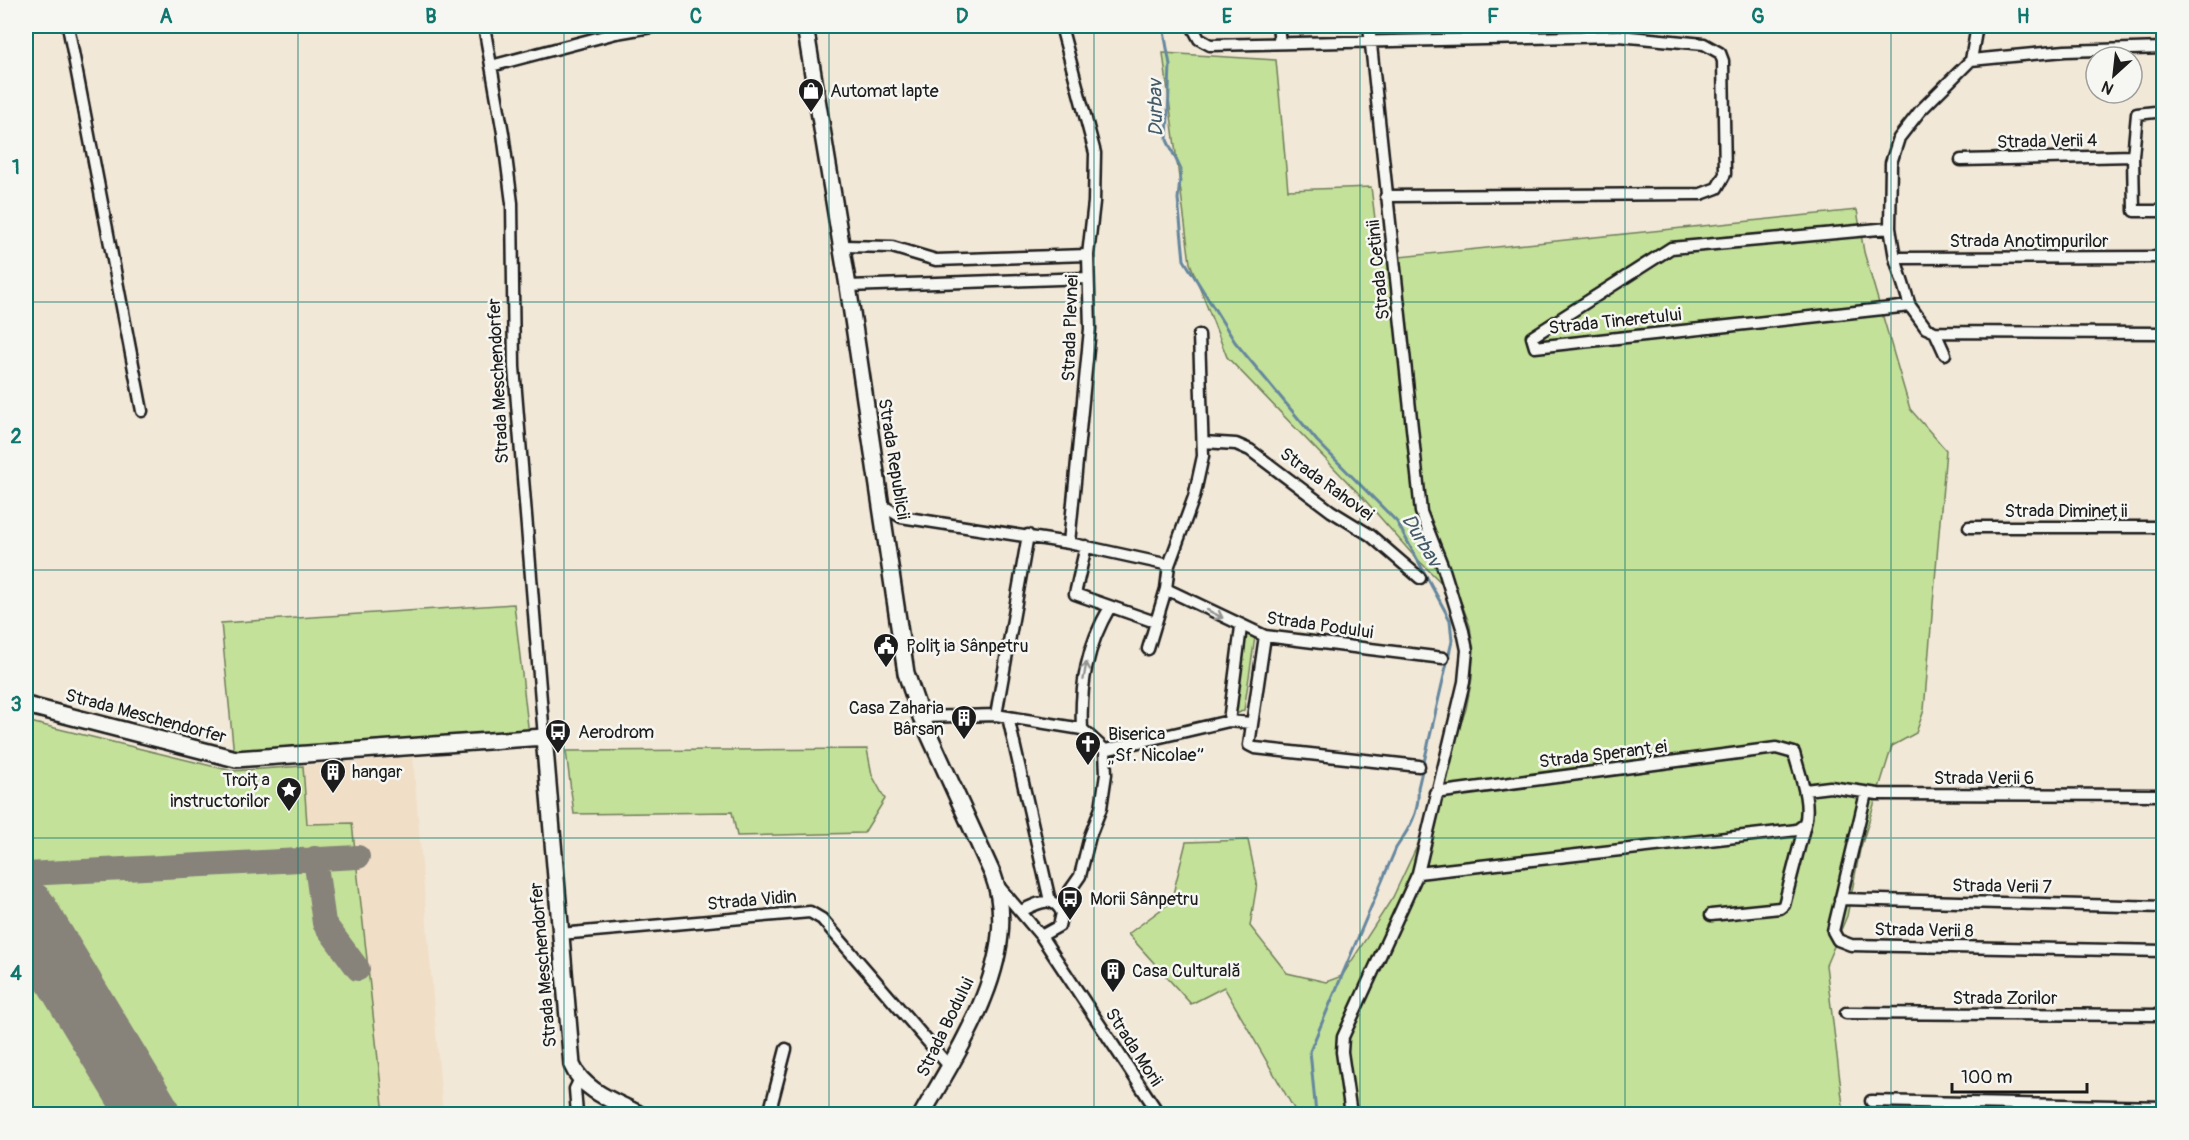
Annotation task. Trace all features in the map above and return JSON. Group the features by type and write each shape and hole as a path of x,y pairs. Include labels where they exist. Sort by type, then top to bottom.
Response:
{"main road":[{"name":"Strada Republicii","path":"805,26 842,246 902,652 921,717 996,883"},
{"name":"Strada Meschendorfer","path":"26,705 236,759 544,736 570,1056 580,1079"},
{"name":"Strada Bodului","path":"922,1114 982,1004 990,981 998,938 1012,906 996,883"},
{"path":"580,1079 639,1114"}],"street":[{"path":"68,26 142,411"},
{"name":"Strada Meschendorfer","path":"484,26 512,203 514,367 544,736"},
{"path":"491,66 616,33 657,26"},
{"path":"1061,26 1095,153 1094,202 1088,255"},
{"path":"1192,26 1199,39 1210,45 1524,38 1617,31 1704,44 1720,52 1723,61 1725,174 1717,188 1701,194 1386,196"},
{"path":"1278,26 1280,43"},
{"name":"Strada Cetinii","path":"1351,1114 1342,1053 1343,1037 1418,873 1435,793 1464,682 1467,650 1444,570 1420,512 1369,26"},
{"path":"1516,26 1524,38"},
{"path":"1977,26 1971,60 1920,111 1899,138 1891,163 1890,228 1895,258 1910,306 1926,328 1935,332 2163,333"},
{"path":"1971,60 2065,51 2163,48"},
{"path":"2163,111 2137,114 2133,156 2134,212 2163,211"},
{"name":"Strada Verii 4","path":"1961,160 2133,156"},
{"name":"Strada Tineretului","path":"1890,228 1671,248 1532,337 1536,346 1910,306"},
{"name":"Strada Plevnei","path":"842,246 892,247 936,261 1088,255 1090,329 1069,543"},
{"name":"Strada Anotimpurilor","path":"1895,258 2163,257"},
{"path":"848,286 1088,278"},
{"path":"1935,332 1945,354"},
{"path":"1148,649 1166,590 1169,565 1194,497 1203,456 1199,335"},
{"name":"Strada Rahovei","path":"1203,442 1236,444 1250,450 1331,511 1370,535 1420,578"},
{"path":"882,505 902,517 1028,535 1169,565"},
{"path":"885,528 902,517"},
{"name":"Strada Dimineții","path":"1969,528 2163,527"},
{"path":"1028,535 1002,716 1054,904 1062,913 1059,926 1041,936"},
{"path":"1086,546 1075,594 1155,622"},
{"name":"Strada Podului","path":"1166,590 1241,627 1265,636 1443,658"},
{"path":"1082,729 1082,691 1087,658 1093,639 1110,607"},
{"path":"1229,721 1241,627"},
{"path":"1265,636 1248,742 1255,748 1419,766"},
{"path":"921,717 1002,716 1082,729 1105,750 1106,774 1101,808 1090,836 1080,876 1054,904"},
{"path":"1105,750 1229,721 1251,723"},
{"name":"Strada Speranței","path":"1435,793 1776,748 1794,753 1805,790"},
{"name":"Strada Verii 6","path":"1805,790 1830,787 1866,793 2163,795"},
{"path":"1711,915 1780,908 1784,905 1805,824 1805,790"},
{"name":"Strada Verii 8","path":"1866,793 1833,931 1838,940 1851,945 2163,951"},
{"path":"1418,873 1797,830 1805,824"},
{"name":"Strada Verii 7","path":"1840,899 2163,906"},
{"path":"1012,906 1041,901 1054,904"},
{"name":"Strada Morii","path":"1012,906 1041,936 1159,1114"},
{"name":"Strada Vidin","path":"560,934 810,912 822,919 949,1066"},
{"name":"Strada Zorilor","path":"1846,1014 2163,1015"},
{"path":"769,1114 786,1049"},
{"name":"Strada Meschendorfer","path":"577,1114 575,1089 580,1079"},
{"path":"1871,1101 2163,1107"}],"shaded area":[{"path":"26,721 232,771 413,757 443,1114 26,1114"}],"green space":[{"path":"1163,53 1276,60 1288,190 1371,187 1380,259 1857,210 1864,252 1910,409 1946,450 1924,710 1916,733 1892,746 1860,850 1847,916 1826,965 1844,1114 1297,1114 1224,987 1191,1004 1128,934 1171,902 1186,842 1248,840 1257,883 1250,926 1287,973 1326,982 1342,976 1393,897 1419,842 1466,709 1472,678 1473,650 1470,626 1461,602 1413,555 1364,499 1227,357 1190,263"},
{"path":"514,604 529,735 234,755 221,623"},
{"path":"1244,632 1250,632 1255,637 1244,710 1237,714 1234,707"},
{"path":"26,721 232,771 303,766 307,824 352,823 384,1114 26,1114"},
{"path":"867,749 872,775 885,799 864,833 737,836 732,812 574,814 566,751"}],"waterway":[{"name":"Durbav","path":"1163,26 1170,65 1167,140 1181,170 1178,199 1184,260 1235,342 1317,441 1397,522 1450,620 1452,641 1418,788 1415,813 1396,848 1310,1051 1316,1114"}],"taxiway":[{"path":"26,874 358,857"},
{"path":"315,858 324,923 358,969"}],"runway":[{"path":"26,911 149,1114"}],"place":[{"name":"Automat lapte","path":"811,114"},
{"name":"Poliția Sânpetru","path":"886,669"},
{"name":"Casa Zaharia Bârsan","path":"964,741"},
{"name":"Aerodrom","path":"558,755"},
{"name":"Biserica „Sf. Nicolae”","path":"1088,767"},
{"name":"hangar","path":"333,795"},
{"name":"Troița instructorilor","path":"289,813"},
{"name":"Morii Sânpetru","path":"1070,922"},
{"name":"Casa Culturală","path":"1113,994"}]}
